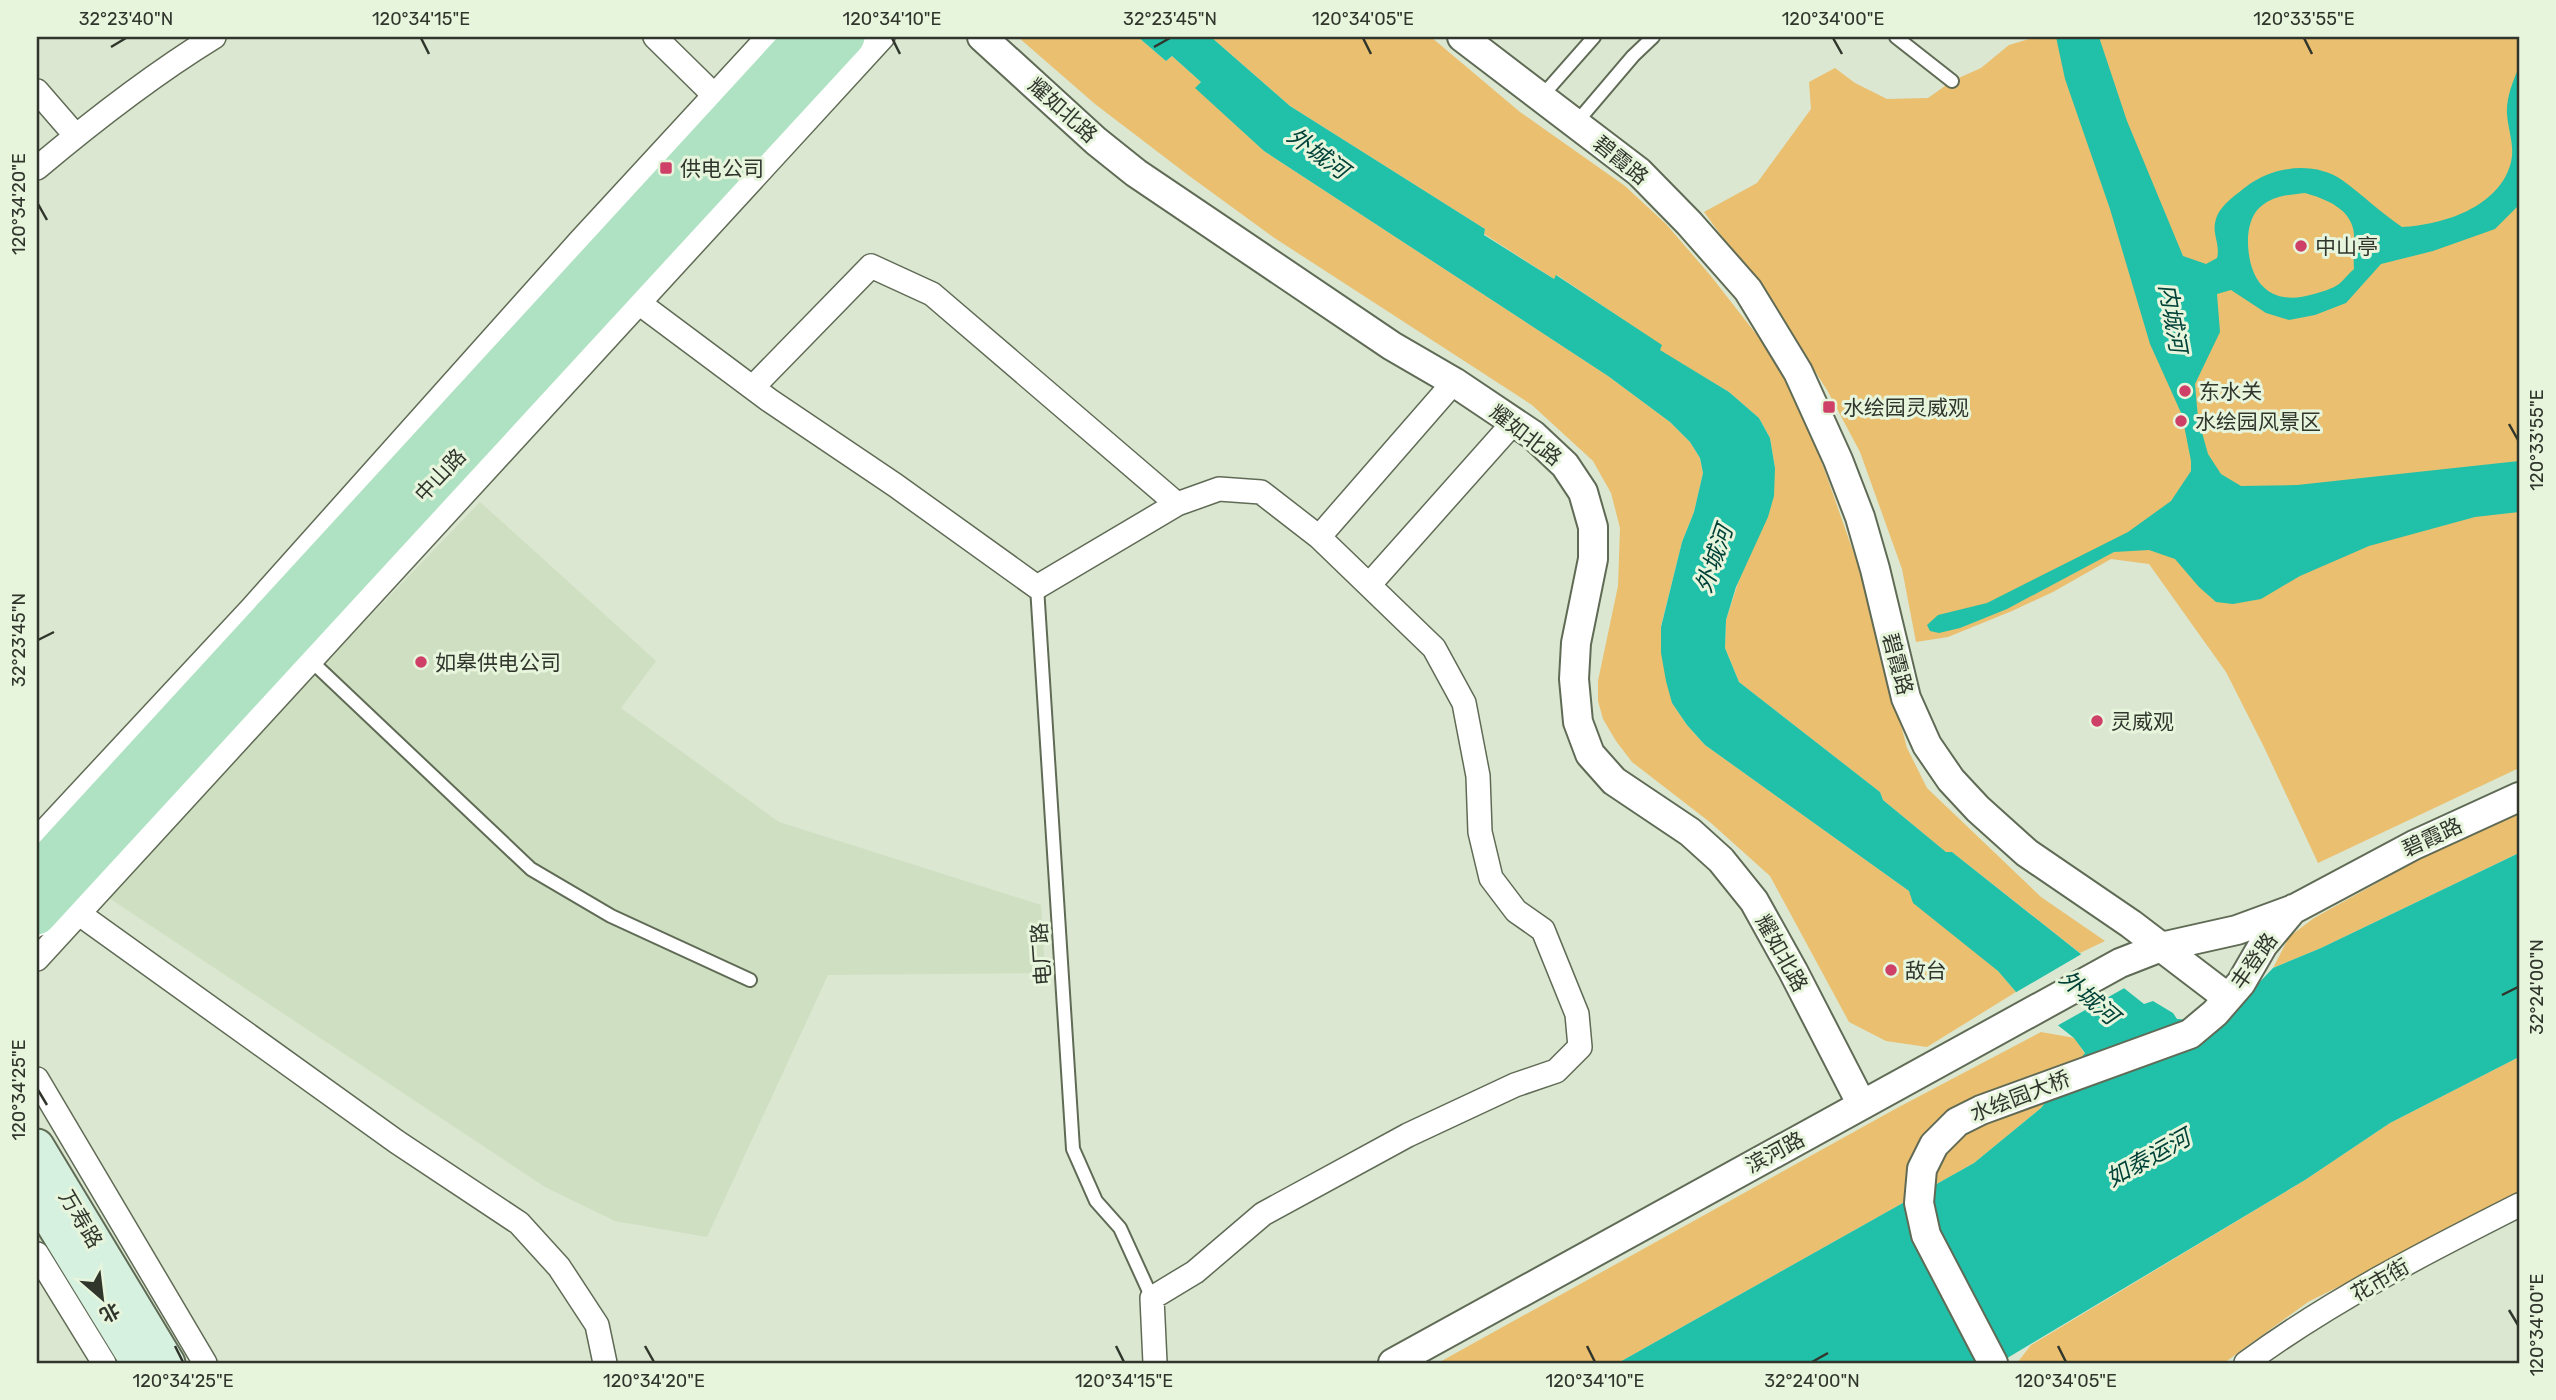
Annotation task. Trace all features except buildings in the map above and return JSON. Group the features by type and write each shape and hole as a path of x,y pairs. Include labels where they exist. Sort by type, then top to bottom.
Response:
{"main road":[{"name":"中山路","path":"37,872 803,37"},
{"name":"中山路","path":"37,916 300,651 846,37"},
{"name":"万寿路","path":"37,1146 168,1363"},
{"name":"万寿路","path":"37,1198 138,1363"}],"street":[{"path":"37,168 75,136 184,55 214,37"},
{"path":"655,37 713,94"},
{"path":"37,839 252,608 713,94 768,37"},
{"path":"37,959 300,651 639,303 883,37"},
{"name":"耀如北路","path":"982,37 1096,141 1136,173 1392,346 1454,382 1514,422 1533,435 1565,465 1583,492 1593,527 1593,559 1577,643 1574,679 1578,722 1590,754 1614,781 1690,832 1721,860 1754,901 1862,1105"},
{"name":"碧霞路","path":"1467,38 1639,172 1689,223 1748,290 1798,372 1839,460 1875,569 1906,698 1927,745 1951,780 1978,809 2027,853 2161,947 2237,930 2294,909 2414,845 2519,797"},
{"path":"37,91 75,136"},
{"path":"753,387 871,266 932,294 1177,504"},
{"path":"639,303 769,400 895,485 1037,587 1177,504 1219,489 1261,492 1319,537 1434,648 1464,703 1478,776 1479,832 1491,878 1516,911 1543,930 1577,1014 1580,1047 1556,1071 1515,1085 1408,1135 1263,1214 1195,1272 1152,1298 1156,1363"},
{"path":"1319,537 1454,382"},
{"path":"1369,585 1514,422"},
{"name":"丰登路","path":"2221,1006 2241,983 2263,945 2294,909"},
{"path":"78,913 397,1142 519,1223 559,1268 597,1325 605,1363"},
{"path":"2161,947 2221,1006"},
{"name":"滨河路","path":"1393,1363 2120,963 2161,947"},
{"name":"水绘园大桥","path":"1993,1363 1926,1234 1919,1203 1922,1169 1934,1145 1957,1122 1981,1110 2190,1034 2221,1006"},
{"path":"37,1079 205,1363"},
{"name":"花市街","path":"2246,1363 2284,1335 2442,1244 2519,1205"},
{"path":"37,1254 104,1363"}],"lane":[{"path":"1542,96 1594,37"},
{"path":"1576,123 1633,56 1653,37"},
{"path":"1896,37 1952,81"},
{"name":"电厂路","path":"1037,587 1073,1149 1096,1201 1120,1228 1152,1298"},
{"path":"300,651 531,869 611,916 750,981"}],"shaded area":[{"path":"1018,37 1138,37 1166,61 1172,56 1201,82 1196,88 1264,151 1608,376 1670,422 1690,442 1700,458 1703,473 1661,626 1672,703 1705,745 1909,891 1998,971 2016,992 1927,1047 1886,1041 1849,1022 1770,876 1711,823 1632,762 1603,719 1598,701 1598,681 1618,586 1620,528 1611,493 1593,461 1532,405 1273,237 1188,175 1095,104"},
{"path":"1211,37 1431,37 1520,112 1625,186 1666,224 1764,344 1796,397 1860,571 1907,748 1927,788 2041,897 2105,941 2080,953 1952,852 1946,852 1883,800 1880,792 1739,682 1725,648 1726,620 1775,468 1770,438 1759,418 1729,392 1659,350 1661,345 1557,275 1554,279 1484,234 1485,229 1290,106"},
{"name":"水绘园风景区","path":"2036,37 2519,37 2519,768 2318,863 2226,672 2149,564 2111,559 2053,592 2012,611 1948,637 1916,642 1902,569 1860,452 1827,390 1776,311 1704,212 1757,183 1811,109 1809,82 1835,68 1855,83 1887,99 1928,98 1952,81 1981,68 2009,45"},
{"path":"480,502 656,661 621,708 779,822 1041,905 1045,973 828,975 707,1237 615,1221 545,1187 103,894"},
{"path":"2519,810 2519,853 2321,948 2273,968 2289,937 2314,918 2465,834"},
{"path":"2041,1032 2075,1038 2085,1054 2041,1108 1974,1163 1618,1363 1438,1363 1897,1108"},
{"path":"2519,1057 2519,1196 2308,1302 2224,1363 2017,1363 2031,1345 2305,1180 2390,1123"}],"water":[{"path":"1138,37 1211,37 1290,106 1485,229 1484,235 1554,279 1556,275 1662,345 1660,350 1729,392 1759,418 1770,438 1775,468 1774,496 1768,517 1736,587 1726,620 1725,648 1739,682 1880,792 1883,800 1946,852 1952,852 2144,1004 2153,1001 2173,1013 2177,1019 2196,1020 2236,1007 2273,968 2321,948 2519,853 2519,1057 2390,1123 2305,1180 1999,1363 1618,1363 1974,1163 2041,1108 2085,1053 2074,1038 2016,992 1998,971 1913,903 1909,891 1705,745 1672,703 1661,653 1661,627 1682,542 1694,512 1703,473 1700,458 1690,442 1670,422 1608,376 1264,151 1195,88 1201,82 1172,56 1166,61"},
{"name":"内城河","path":"2056,37 2099,37 2127,121 2183,256 2206,264 2217,258 2215,222 2222,207 2258,179 2282,170 2307,168 2331,174 2402,227 2435,222 2468,211 2495,191 2505,178 2511,162 2507,108 2510,90 2519,67 2519,205 2495,229 2433,251 2381,264 2346,303 2315,315 2289,320 2266,313 2231,290 2217,294 2220,332 2195,384 2198,418 2208,454 2221,474 2241,486 2297,485 2519,461 2519,512 2475,517 2369,546 2300,576 2261,599 2233,604 2216,602 2175,559 2149,550 2114,552 2007,609 1960,628 1939,633 1930,631 1927,625 1938,615 1987,603 2128,532 2171,501 2191,471 2182,415 2150,344 2110,209 2065,79","holes":["2305,193 2337,206 2348,218 2354,234 2354,269 2330,289 2298,297 2284,297 2263,287 2256,278 2249,252 2249,227 2257,210 2269,201"]}],"pier":[{"path":"2085,952 2128,986 2055,1027 2013,994"}],"place":[{"name":"供电公司","path":"666,168"},
{"name":"中山亭","path":"2301,246"},
{"name":"东水关","path":"2185,391"},
{"name":"水绘园灵威观","path":"1829,407"},
{"name":"水绘园风景区","path":"2181,421"},
{"name":"如皋供电公司","path":"421,662"},
{"name":"灵威观","path":"2097,721"},
{"name":"敌台","path":"1891,970"}],"water label":[{"name":"外城河","path":"1318,153"},
{"name":"外城河","path":"1714,559"},
{"name":"外城河","path":"2089,997"},
{"name":"如泰运河","path":"2148,1158"}]}
